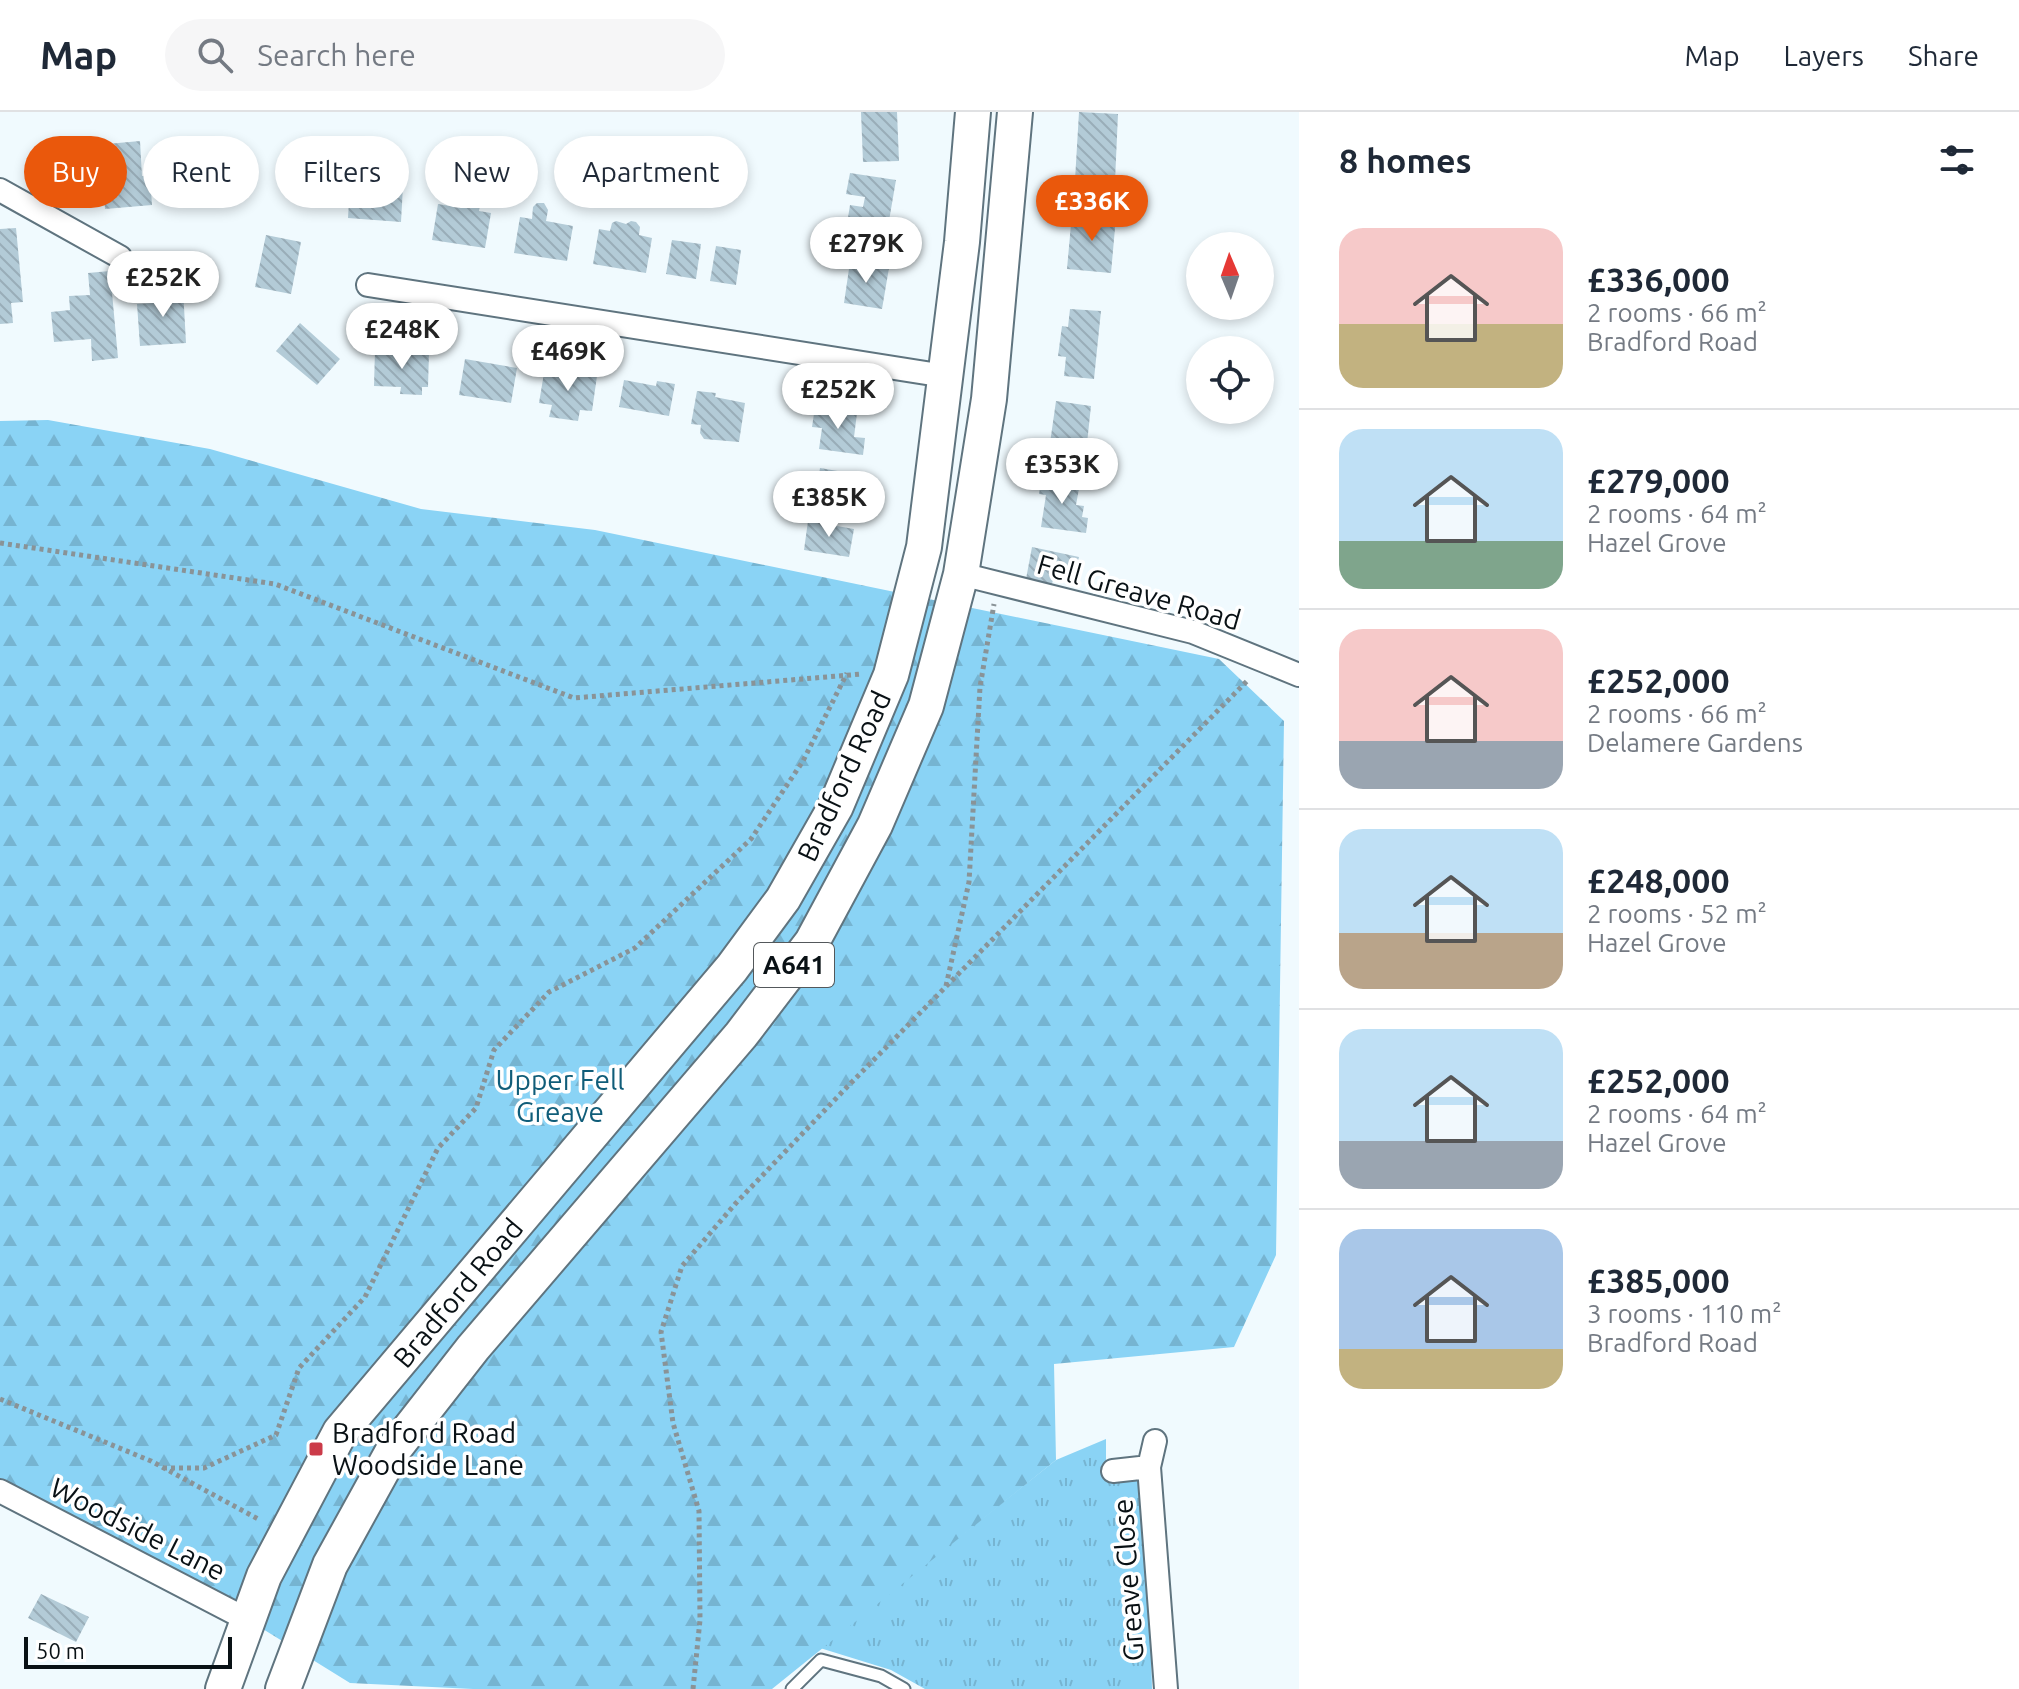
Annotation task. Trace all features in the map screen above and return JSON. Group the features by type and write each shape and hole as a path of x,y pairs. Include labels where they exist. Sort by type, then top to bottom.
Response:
{"main road":[{"name":"Bradford Road","path":"223,1689 264,1576 340,1432 732,968 783,899 836,806 891,675 924,547 962,242 973,112"},
{"name":"Bradford Road","path":"283,1689 330,1565 394,1449 473,1348 741,1035 812,942 875,825 926,706 961,574 989,399 1015,112"}],"street":[{"path":"0,190 120,257"},
{"path":"368,285 945,376"},
{"name":"Fell Greave Road","path":"961,574 1193,632 1299,675"},
{"name":"Greave Close","path":"1155,1441 1149,1467 1166,1689"},
{"name":"Greave Close","path":"1113,1471 1149,1467"},
{"name":"Woodside Lane","path":"0,1491 248,1620"}],"lane":[{"path":"792,1689 821,1660 881,1676 904,1689"}],"path":[{"path":"0,543 275,584 574,698 847,673 891,675"},
{"path":"946,986 969,882 980,687 997,583"},
{"path":"693,1689 700,1620 699,1511 673,1423 661,1332 682,1266 736,1203 1266,662"},
{"path":"163,1468 204,1468 276,1435 299,1368 365,1297 438,1148 476,1108 494,1050 549,992 635,948 751,839 803,761 847,673"},
{"path":"1,1401 163,1468 286,1534"}],"green space":[{"name":"Upper Fell Greave","path":"48,420 210,449 421,509 595,530 1219,659 1284,721 1276,1255 1234,1347 1054,1364 1056,1460 772,1689 473,1689 350,1683 203,1592 0,1482 0,421"},
{"path":"1106,1439 1106,1479 1147,1478 1152,1689 925,1689 891,1670 820,1648 1056,1460"}],"building":[{"path":"861,112 897,112 899,161 863,162"},
{"path":"1079,112 1118,114 1115,181 1075,180"},
{"path":"140,141 143,206 127,207 127,142"},
{"path":"850,173 896,180 884,250 844,243 850,205 863,207 865,197 846,194"},
{"path":"538,203 544,203 548,210 546,221 573,226 567,261 514,253 520,217 532,219 533,208 538,208"},
{"path":"349,208 402,208 401,222 348,218"},
{"path":"437,208 479,208 479,211 491,213 485,248 432,240"},
{"path":"1072,213 1116,217 1111,273 1067,269"},
{"path":"636,222 640,227 639,235 652,238 646,273 593,264 599,229 610,231 612,223 626,224"},
{"path":"16,228 23,302 11,303 13,323 0,324 0,229"},
{"path":"266,235 301,242 291,294 255,287"},
{"path":"672,240 701,244 696,279 666,274"},
{"path":"716,246 741,250 736,285 710,281"},
{"path":"850,262 889,268 882,309 844,303"},
{"path":"110,271 118,358 92,361 91,339 54,342 51,312 70,310 69,296 90,295 88,273"},
{"path":"183,289 186,343 140,346 137,304 154,303 153,291"},
{"path":"1070,309 1101,311 1094,379 1064,376 1066,357 1058,356 1062,326 1068,327"},
{"path":"300,323 340,359 317,385 276,351"},
{"path":"375,350 429,352 428,387 422,387 422,395 400,394 401,387 374,386"},
{"path":"465,359 517,368 511,403 459,395"},
{"path":"545,367 597,376 592,411 580,410 578,421 549,417 552,405 539,403"},
{"path":"624,380 656,386 657,381 675,384 669,416 619,407"},
{"path":"697,391 716,393 715,397 745,403 739,442 704,439 700,433 701,425 691,424"},
{"path":"1056,401 1091,406 1085,462 1048,457"},
{"path":"815,407 857,413 854,437 865,438 863,455 819,449 822,428 812,427"},
{"path":"820,468 861,475 855,512 814,505"},
{"path":"1042,477 1080,483 1076,505 1084,506 1082,517 1088,518 1086,533 1041,527 1046,495 1039,494"},
{"path":"808,521 854,529 849,557 804,550"},
{"path":"1032,547 1079,557 1074,578 1054,575 1052,584 1026,579"},
{"path":"41,1594 89,1617 76,1642 28,1618"}],"place":[{"name":"Bradford Road Woodside Lane","path":"316,1449"}]}
